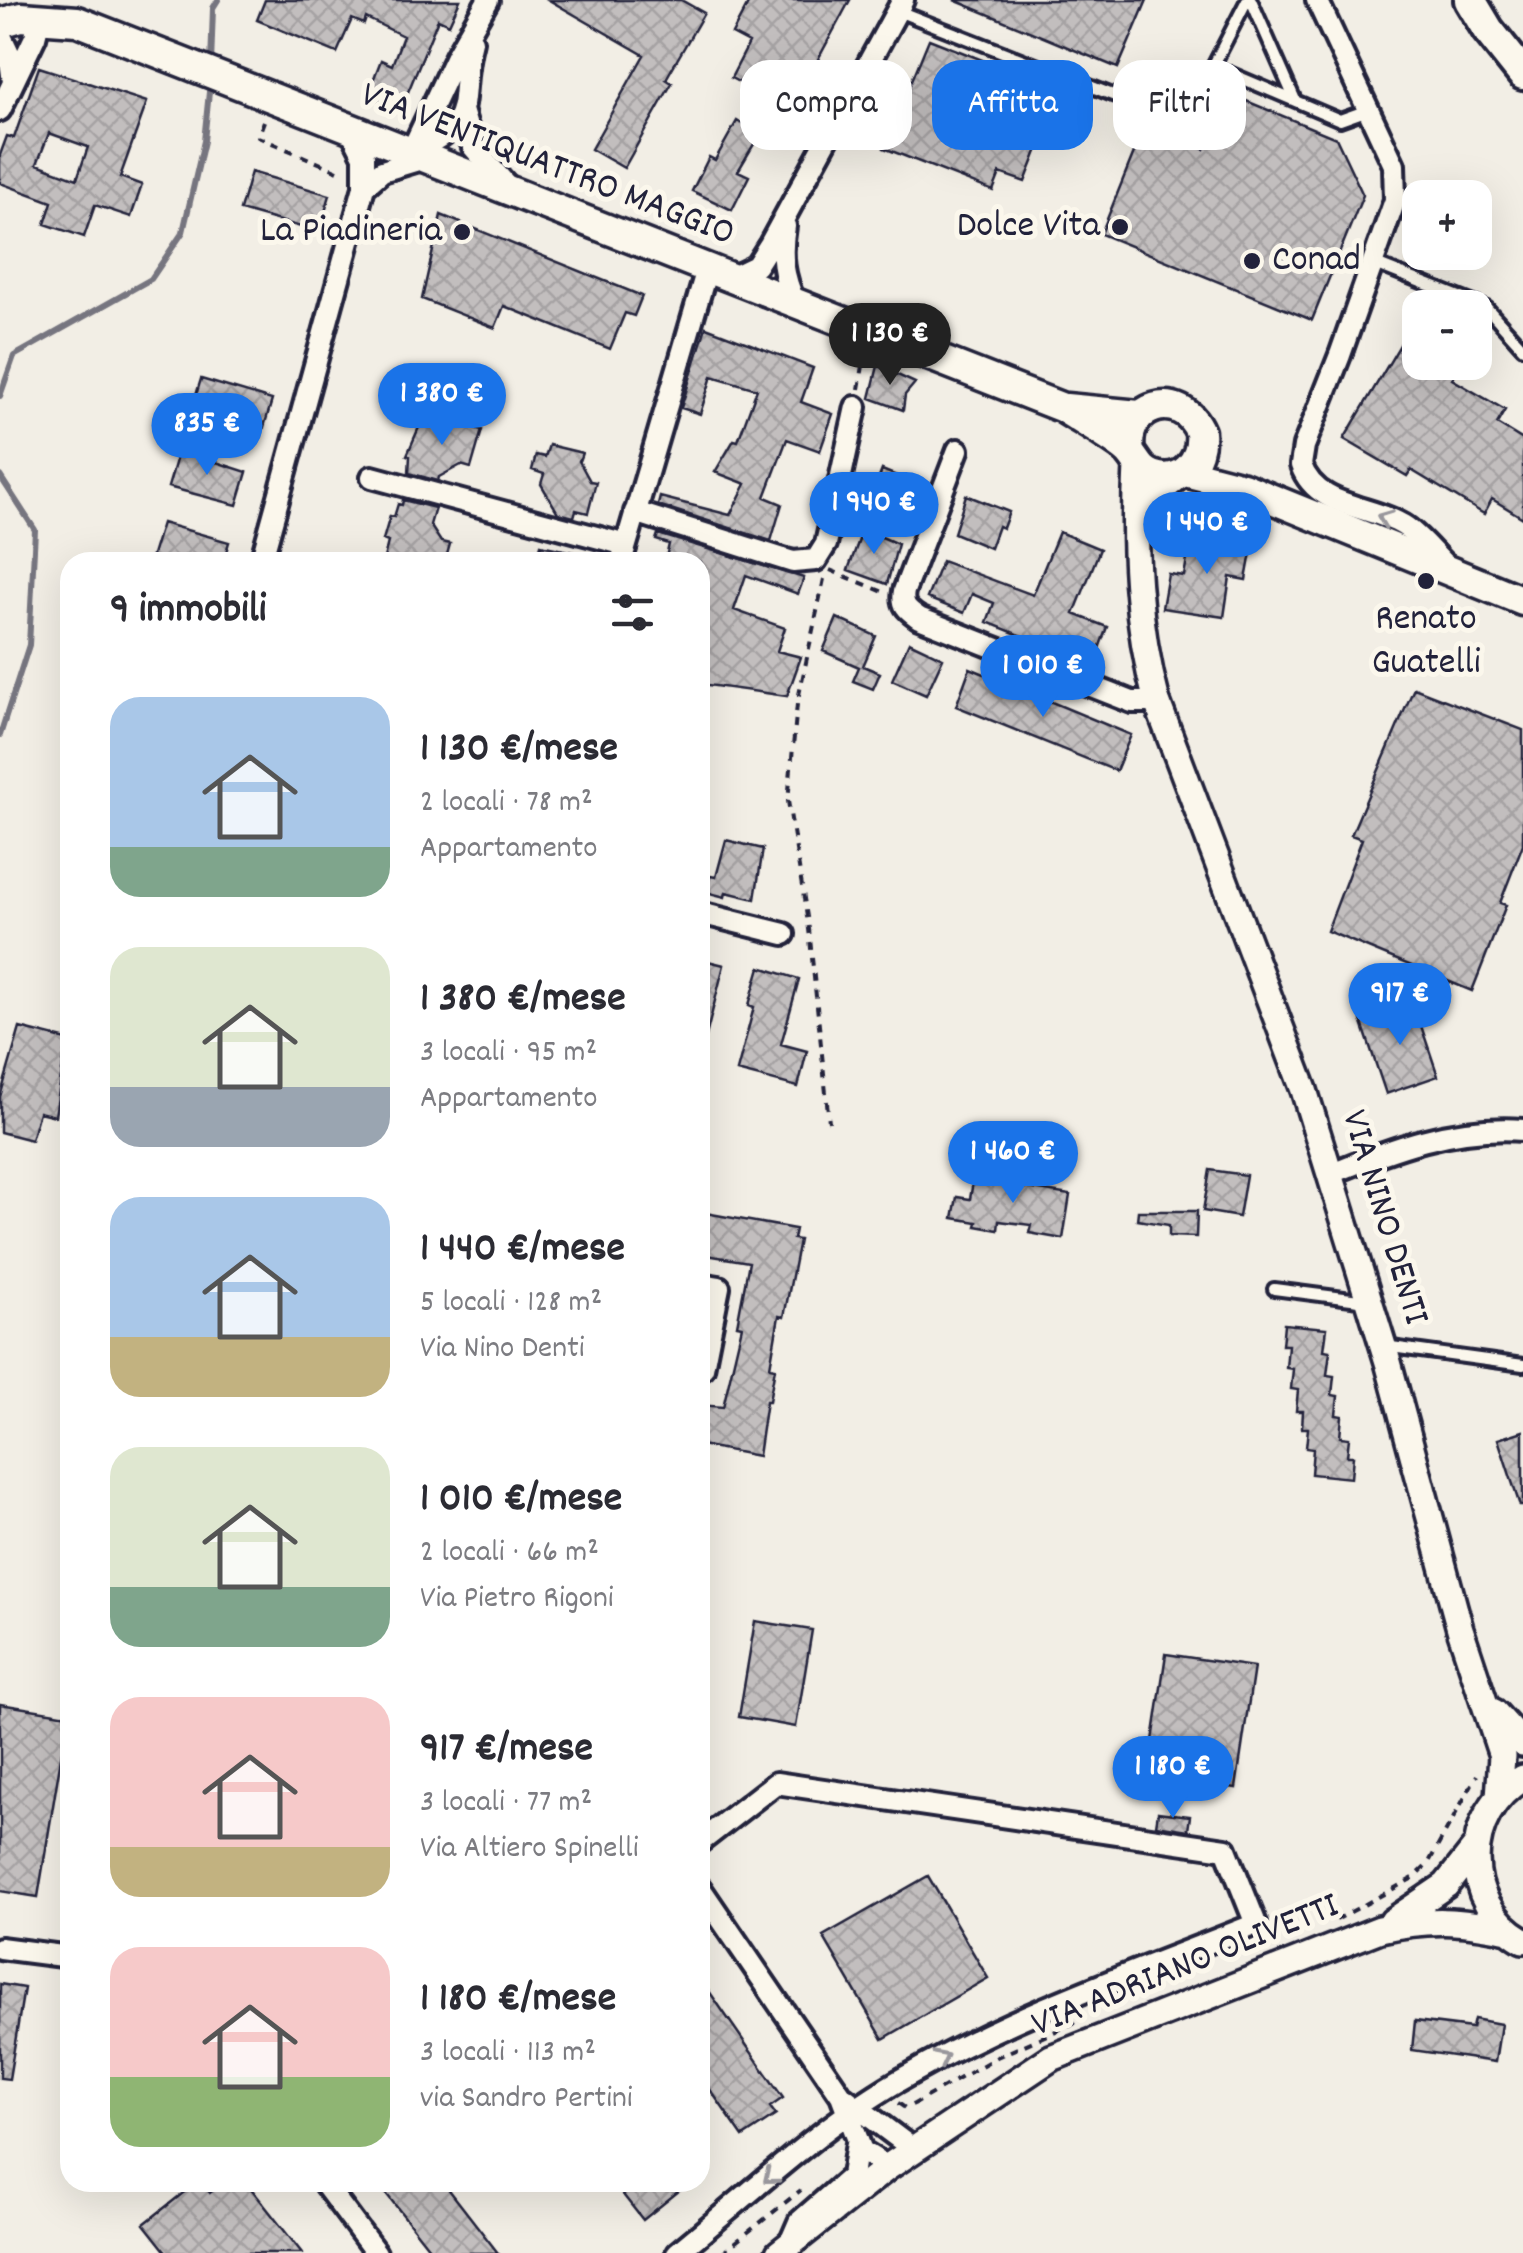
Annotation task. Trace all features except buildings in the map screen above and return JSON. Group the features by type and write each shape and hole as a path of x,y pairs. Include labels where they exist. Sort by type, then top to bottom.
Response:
{"main road":[{"path":"1470,0 1523,74"},
{"name":"VIA VENTIQUATTRO MAGGIO","path":"0,22 40,18 78,21 1063,408"},
{"path":"1133,459 1129,432 1140,415 1154,406 1174,406 1192,417 1242,487"},
{"path":"1063,408 1140,415"},
{"path":"1063,408 1156,477 1182,473 1242,487 1523,602"},
{"path":"1182,473 1199,454 1200,432"}],"street":[{"path":"418,155 456,56 488,0"},
{"path":"1317,0 1394,165 1395,200 1304,446 1301,456 1305,475 1328,496 1403,525 1460,578"},
{"path":"624,552 719,273 756,266 901,5"},
{"path":"0,110 40,18"},
{"path":"358,182 418,155 460,120 467,59 478,20"},
{"path":"0,34 9,52 13,84"},
{"path":"462,110 473,147 514,192"},
{"path":"263,552 364,156 350,128"},
{"path":"786,214 781,253 784,277 795,303"},
{"path":"635,512 793,562 816,560 826,544 856,407"},
{"path":"958,450 902,600 906,609 919,618 1132,702 1157,702"},
{"name":"VIA NINO DENTI","path":"1133,459 1137,588 1144,652 1157,702 1259,966 1330,1174 1383,1345 1460,1629 1502,1756 1498,1797"},
{"name":"VIA NINO DENTI","path":"1138,537 1158,492 1182,473"},
{"path":"372,476 617,552"},
{"path":"710,916 784,934"},
{"path":"1330,1174 1393,1148 1448,1134 1502,1128 1523,1130"},
{"path":"710,1286 719,1287 710,1330"},
{"name":"VIA NINO DENTI","path":"1482,1696 1523,1744"},
{"path":"1518,1938 1485,1901 1475,1866 1480,1829 1498,1797 1523,1778"},
{"path":"678,2253 848,2106 1015,2021 1256,1924 1226,1849 776,1783 710,1834"},
{"path":"1380,1930 1446,1885 1476,1847"},
{"path":"710,1903 848,2106 857,2144 852,2176 799,2222 784,2249"},
{"path":"1380,1930 1422,1920 1461,1920 1518,1938"},
{"name":"VIA ADRIANO OLIVETTI","path":"784,2249 913,2149 1051,2058 1380,1930"},
{"path":"0,1948 60,1956"},
{"path":"848,2106 913,2149"},
{"path":"857,2144 868,2156 888,2167"},
{"path":"330,2192 376,2253"}],"lane":[{"path":"1216,60 1249,0"},
{"path":"1249,0 1295,100"},
{"path":"901,5 1113,93"},
{"path":"1246,80 1340,120 1368,110"},
{"path":"1374,263 1487,308 1523,348"},
{"path":"1274,1290 1368,1302"},
{"path":"1383,1345 1523,1365"}],"path":[{"path":"273,98 258,137 358,182"},
{"path":"856,407 866,353 858,350 868,331"},
{"path":"829,1122 809,929 788,801 797,704 826,568 902,600"}],"waterway":[{"path":"211,65 213,8 218,0"},
{"path":"0,396 14,356 151,279 183,232 204,141 210,82"},
{"path":"0,476 35,530 29,645 0,735"}],"place":[{"name":"Dolce Vita","path":"1120,227"},
{"name":"La Piadineria","path":"462,232"},
{"name":"Conad","path":"1252,261"},
{"name":"Renato Guatelli","path":"1426,581"}]}
